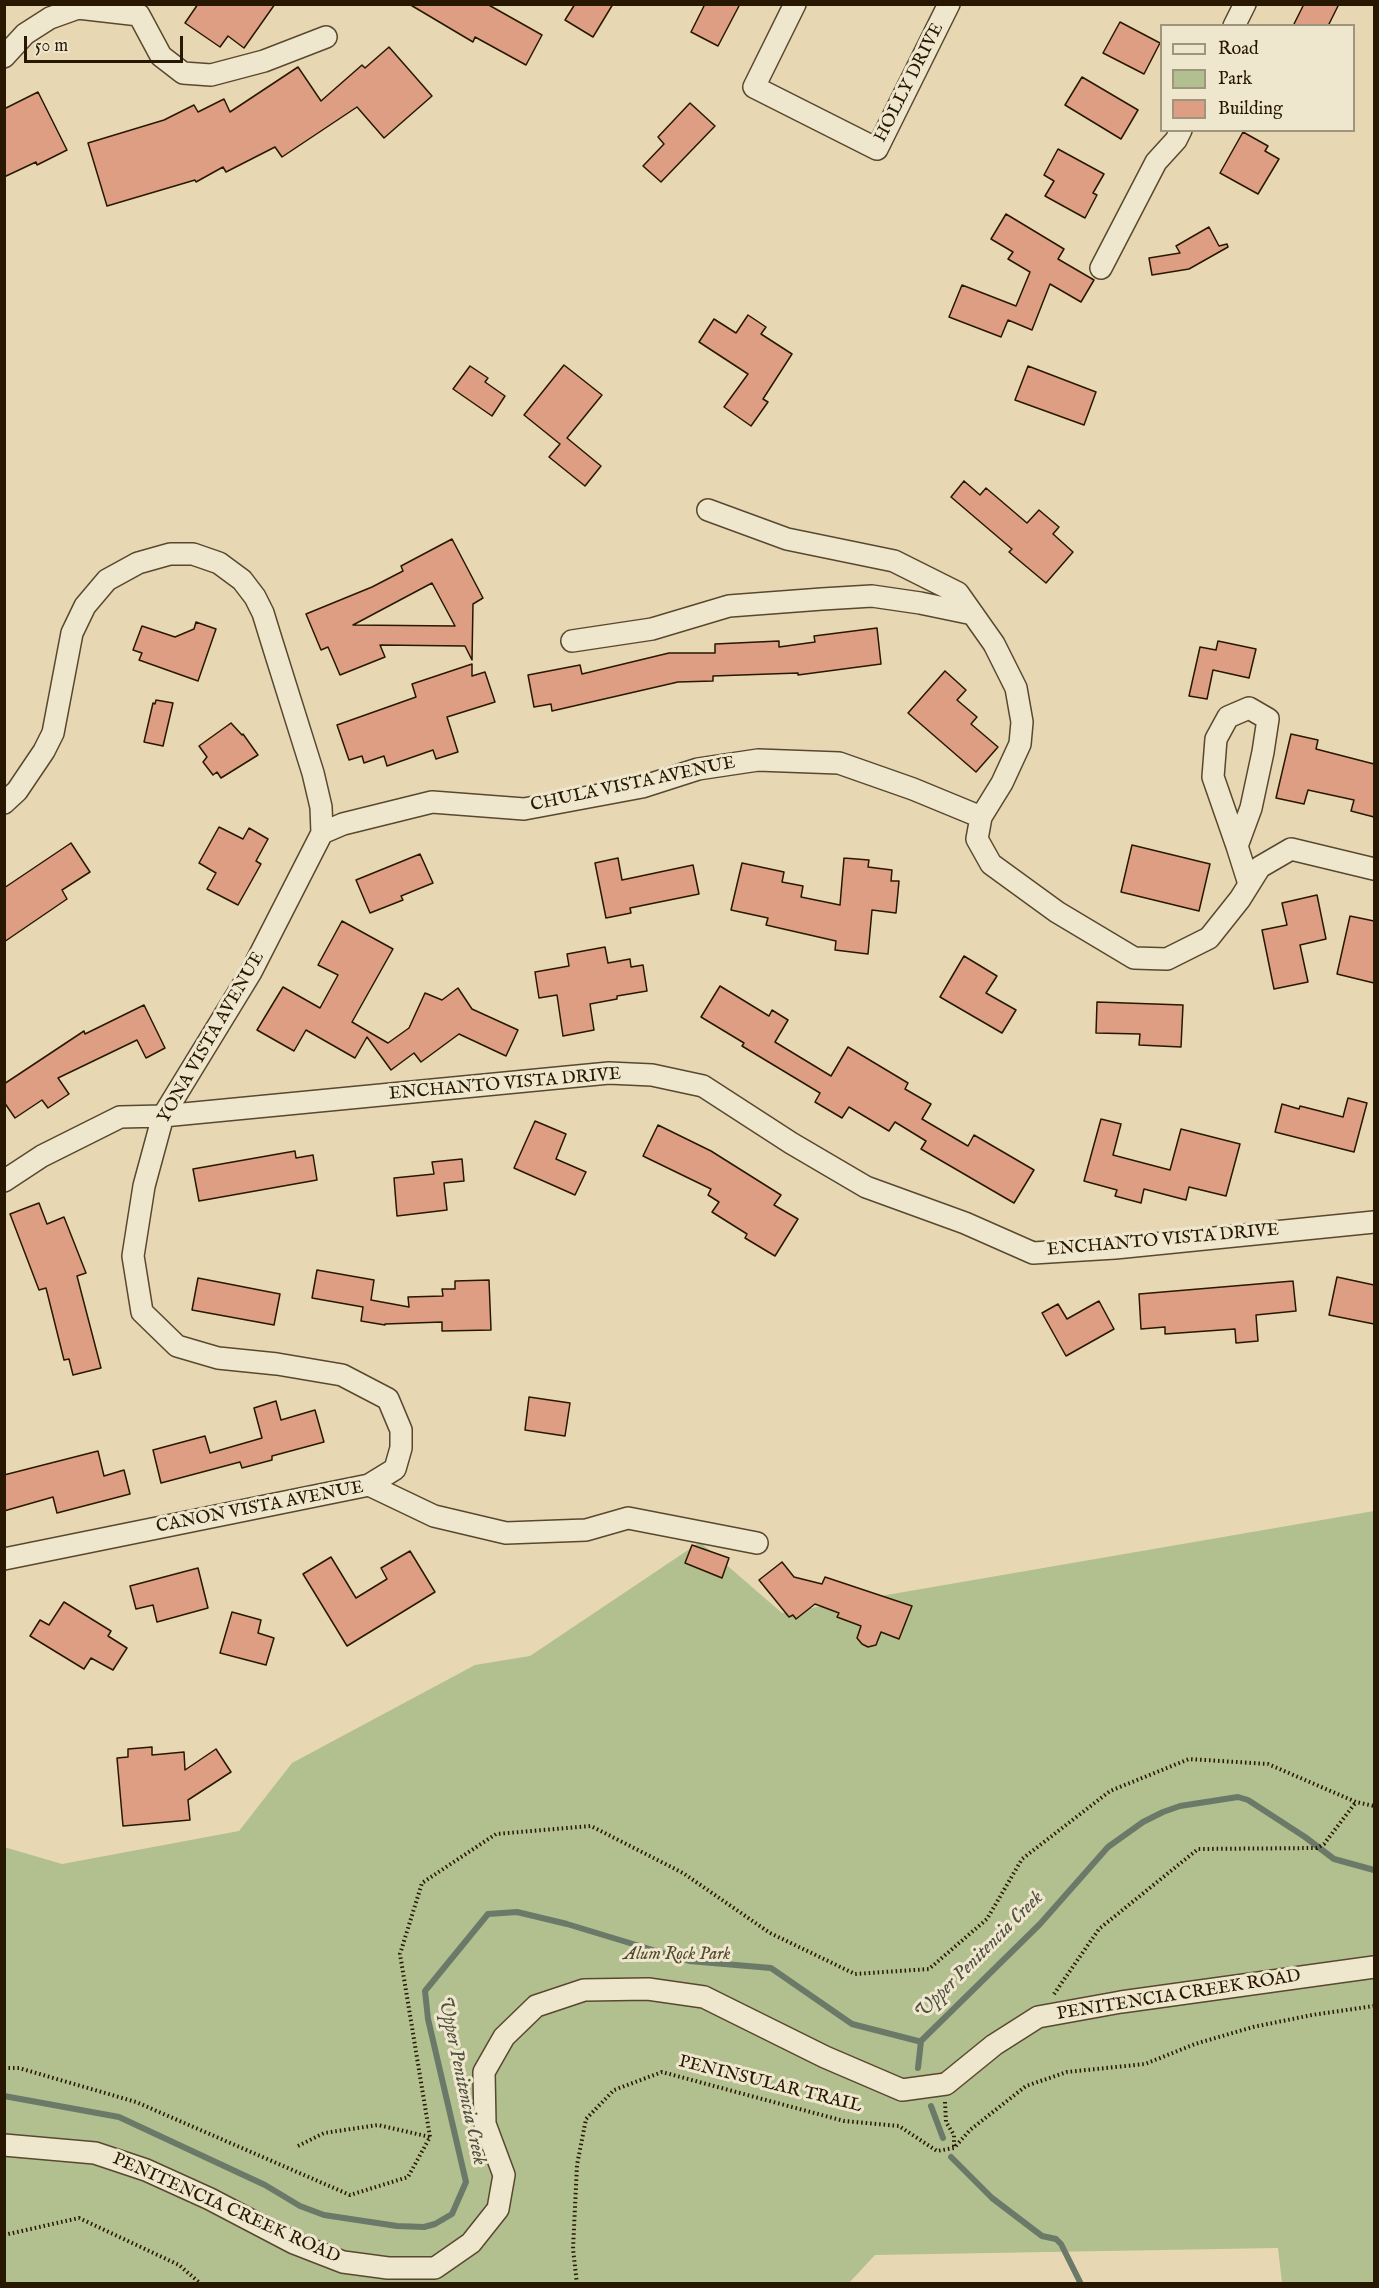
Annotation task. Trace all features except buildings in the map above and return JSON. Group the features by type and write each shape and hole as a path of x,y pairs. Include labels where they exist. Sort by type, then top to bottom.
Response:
{"street":[{"name":"HOLLY DRIVE","path":"795,4 754,87 877,149 949,4"},
{"path":"1235,24 1245,4"},
{"path":"4,57 25,34 50,18 78,8 143,10 161,56 183,73 211,75 264,61 326,37"},
{"path":"1101,268 1156,162 1176,140 1180,132"},
{"path":"708,510 787,539 894,561 958,593 994,644 1016,688 1022,722 1020,744 1002,783 981,817 977,839 991,864 1057,912 1134,958 1167,959 1209,938 1260,867 1291,849 1374,869"},
{"path":"4,803 16,791 44,751 53,733 72,633 85,606 107,580 138,562 170,554 194,554 219,563 242,580 263,613 313,773 321,807 322,833"},
{"path":"572,640 652,629 729,606 822,599 872,596 973,614"},
{"path":"1237,846 1251,808 1268,719 1249,708 1228,717 1216,739 1213,777 1249,884"},
{"name":"CHULA VISTA AVENUE","path":"322,833 343,824 432,802 524,808 642,787 698,769 758,760 839,763 913,789 981,817"},
{"name":"YONA VISTA AVENUE","path":"322,833 251,972 163,1116 144,1186 133,1256 142,1311 177,1346 218,1358 278,1364 342,1375 388,1398 401,1430 401,1448 394,1469 369,1485"},
{"name":"ENCHANTO VISTA DRIVE","path":"4,1181 42,1156 120,1117 163,1116 609,1073 652,1075 704,1086 791,1143 866,1187 965,1223 1033,1253 1115,1248 1374,1222"},
{"name":"CANON VISTA AVENUE","path":"4,1559 369,1485 434,1516 506,1533 586,1530 628,1518 758,1543"},
{"name":"PENITENCIA CREEK ROAD","path":"4,2145 95,2153 125,2163 210,2199 294,2243 343,2262 388,2268 435,2268 471,2243 498,2209 504,2175 485,2124 484,2072 504,2037 536,2006 584,1990 648,1989 704,1997 825,2057 902,2090 946,2084 994,2045 1038,2017 1121,2002 1374,1967"}],"path":[{"path":"4,2068 19,2068 136,2102 350,2195 408,2177 430,2137 400,1954 422,1883 496,1834 591,1826 683,1873 770,1933 855,1974 929,1969 987,1919 1022,1859 1110,1791 1189,1758 1268,1764 1356,1802 1374,1806"},
{"path":"1038,2017 1099,1929 1198,1849 1317,1848 1324,1844 1356,1802"},
{"path":"954,2148 970,2130 1026,2086 1067,2072 1145,2064 1195,2044 1253,2027 1374,2006"},
{"name":"PENINSULAR TRAIL","path":"577,2283 573,2249 577,2165 586,2119 614,2090 662,2072 844,2121 899,2126 937,2151 954,2148"},
{"path":"946,2084 946,2122 954,2135 954,2148"},
{"path":"298,2146 324,2133 378,2125 430,2137"},
{"path":"4,2235 79,2218 179,2265 201,2283"}],"green space":[{"name":"Alum Rock Park","path":"1374,1511 1374,2283 1282,2283 1278,2248 875,2255 848,2284 5,2283 4,1847 62,1864 239,1831 292,1763 475,1665 530,1656 700,1542 782,1613"}],"waterway":[{"name":"Upper Penitencia Creek","path":"4,2096 119,2117 265,2185 300,2206 324,2215 397,2226 424,2227 435,2224 452,2214 466,2182 428,2019 425,1991 488,1914 517,1912 567,1924 689,1961 771,1968 852,2024 921,2041 1040,1924 1108,1847 1143,1822 1163,1812 1180,1806 1238,1797 1248,1800 1334,1859 1374,1870"},
{"path":"918,2068 921,2041"},
{"path":"931,2106 943,2138"},
{"path":"951,2157 992,2198 1042,2236 1056,2239 1061,2244 1081,2284"}]}
